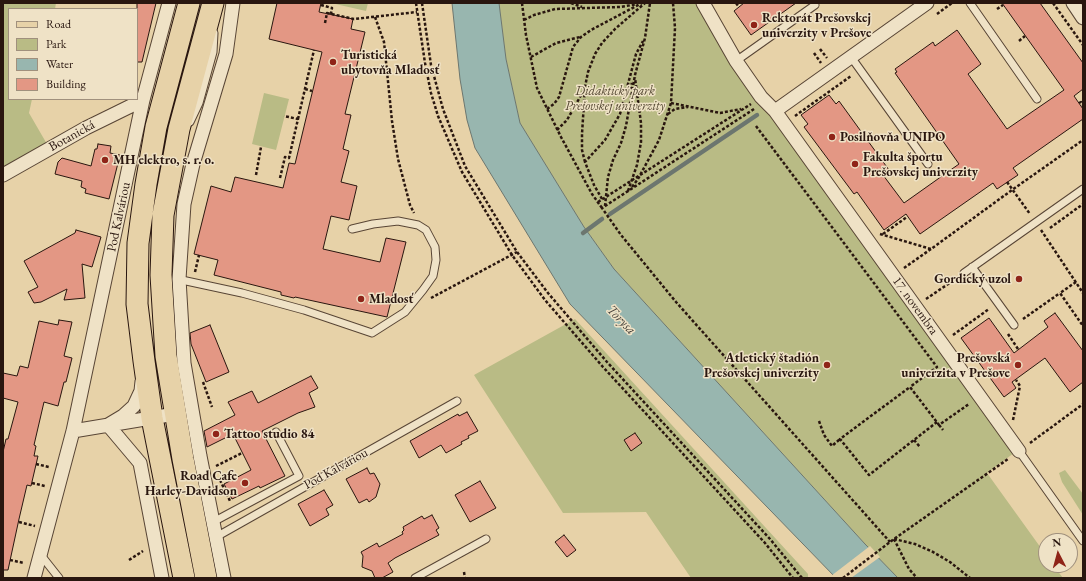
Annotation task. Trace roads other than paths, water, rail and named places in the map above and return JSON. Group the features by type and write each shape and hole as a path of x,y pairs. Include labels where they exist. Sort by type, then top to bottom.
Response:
{"main road":[{"name":"Pod Kalváriou","path":"184,578 152,418 137,304 138,243 146,184 156,127 189,3"},
{"path":"206,578 175,414 166,356 170,277 163,215 179,129 214,3"}],"street":[{"name":"Pod Kalváriou","path":"34,578 73,431 144,100 169,3"},
{"path":"224,578 196,434 170,277 193,164 226,54 234,3"},
{"name":"17. novembra","path":"703,3 736,61 1019,451"},
{"path":"767,103 851,57 927,3"},
{"path":"1073,3 1083,18"},
{"name":"Botanická","path":"3,174 86,128 144,100"},
{"path":"108,425 123,416 134,406 141,390 144,361"},
{"path":"73,431 175,414"},
{"path":"108,425 140,463 162,578"}],"lane":[{"path":"970,3 1037,99"},
{"path":"736,61 815,5"},
{"path":"851,57 928,164"},
{"path":"964,273 1083,190"},
{"path":"170,277 242,293 304,310 372,334 405,312 433,276 436,260 435,247 426,230 418,225 398,221 373,224 352,229"},
{"path":"972,267 1014,326"},
{"name":"Pod Kalváriou","path":"216,537 457,401"},
{"name":"Pod Kalváriou","path":"212,522 299,476 276,432"},
{"name":"17. novembra","path":"1019,451 1083,541"},
{"path":"415,578 486,539"},
{"path":"40,554 59,578"}],"water":[{"name":"Torysa","path":"452,3 499,3 506,59 520,123 584,227 614,269 865,544 898,578 836,578 570,304 475,148 467,120 460,79"}],"waterway":[{"path":"610,214 757,115"},
{"path":"583,233 602,219"}],"place":[{"name":"Rektorát Prešovskej univerzity v Prešove","path":"754,25"},
{"name":"Turistická ubytovňa Mladosť","path":"333,62"},
{"name":"Posilňovňa UNIPO","path":"832,137"},
{"name":"MH elektro, s. r. o.","path":"105,160"},
{"name":"Fakulta športu Prešovskej univerzity","path":"855,164"},
{"name":"Gordický uzol","path":"1019,279"},
{"name":"Mladosť","path":"361,299"},
{"name":"Atletický štadión Prešovskej univerzity","path":"827,365"},
{"name":"Prešovská univerzita v Prešove","path":"1018,365"},
{"name":"Tattoo studio 84","path":"216,434"},
{"name":"Road Cafe Harley-Davidson","path":"245,483"}],"park label":[{"name":"Didaktický park Prešovskej univerzity","path":"615,98"}]}
